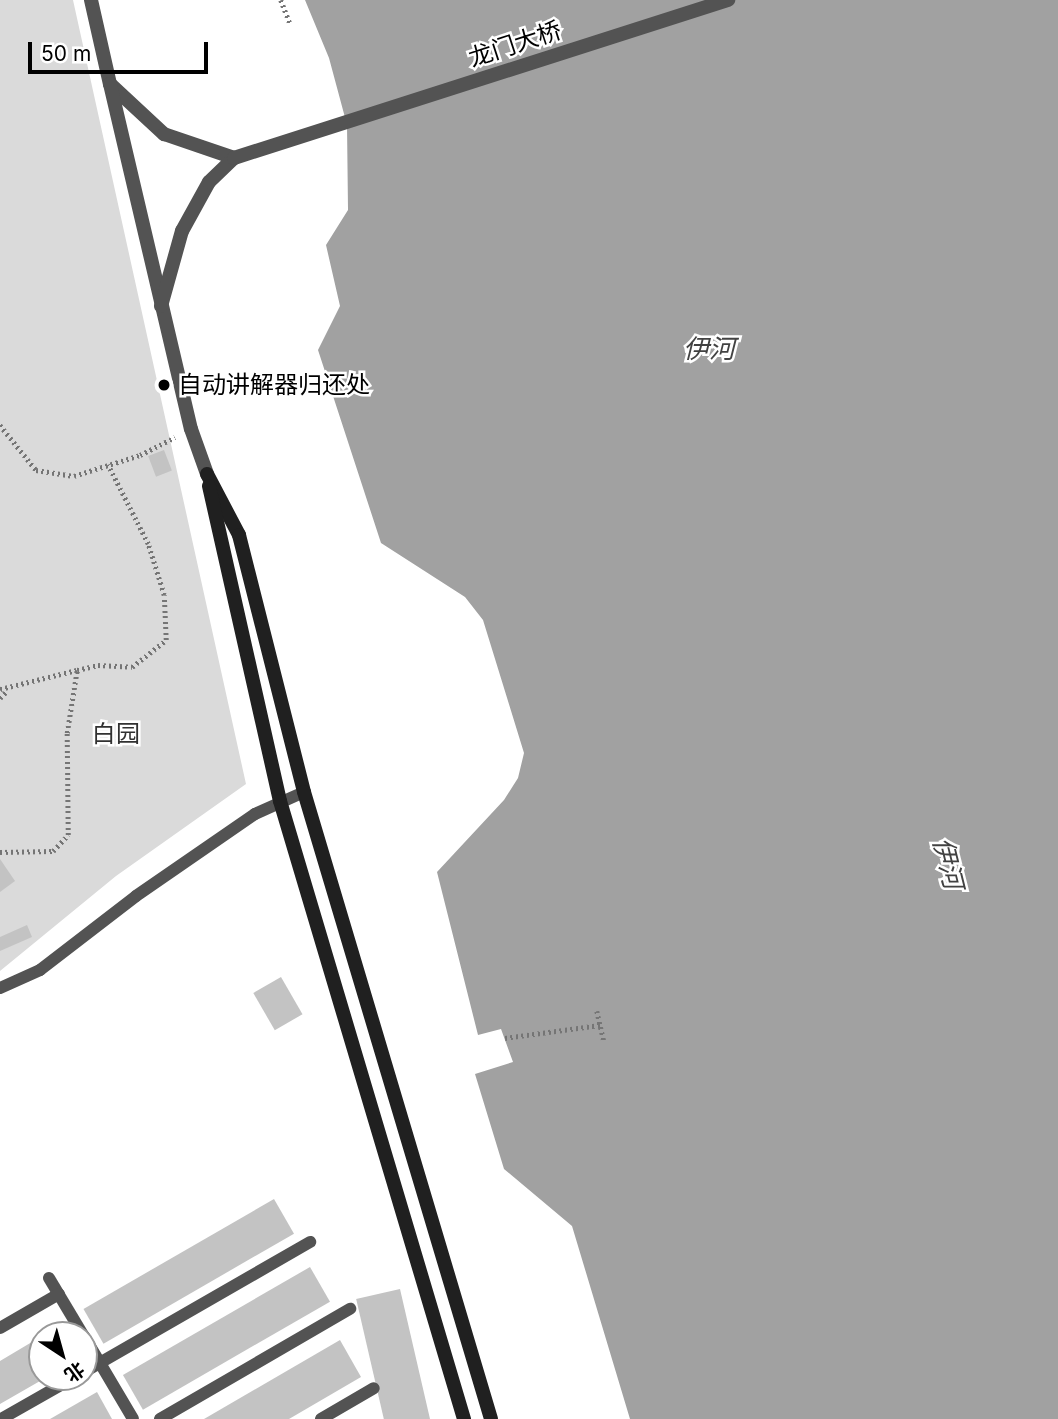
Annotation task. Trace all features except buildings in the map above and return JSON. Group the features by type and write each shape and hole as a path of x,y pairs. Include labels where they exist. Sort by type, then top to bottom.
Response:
{"main road":[{"path":"207,474 239,535 304,792 491,1419"},
{"path":"207,474 217,536 280,801 464,1419"}],"street":[{"path":"92,0 161,306 191,429 207,474"},
{"name":"龙门大桥","path":"234,158 728,0"},
{"path":"110,84 164,134 234,158 209,182 182,231 161,306"}],"lane":[{"path":"0,988 40,970 182,864 280,801 304,792"},
{"path":"100,1363 310,1242"},
{"path":"49,1278 75,1321"},
{"path":"0,1328 59,1294"},
{"path":"160,1419 350,1309"},
{"path":"98,1360 133,1419"},
{"path":"321,1419 374,1388"},
{"path":"1,1419 50,1391"}],"path":[{"path":"281,0 290,24"},
{"path":"0,425 36,470 74,476 108,466 191,429"},
{"path":"0,698 7,691 98,665 132,667 166,640 163,595 148,544 108,466"},
{"path":"0,852 53,851 68,835 66,733 77,670"},
{"path":"0,689 7,691"},
{"path":"597,1011 604,1042"},
{"path":"505,1038 600,1025"}],"green space":[{"name":"白园","path":"0,0 73,0 246,784 116,876 0,971"}],"water":[{"name":"伊河","path":"305,0 1058,0 1058,1419 630,1419 572,1226 504,1169 475,1074 513,1062 501,1029 478,1035 437,872 504,800 518,778 524,753 483,620 465,597 381,543 318,350 340,306 326,245 348,210 347,125 329,58"}],"place":[{"name":"自动讲解器归还处","path":"164,385"}]}
